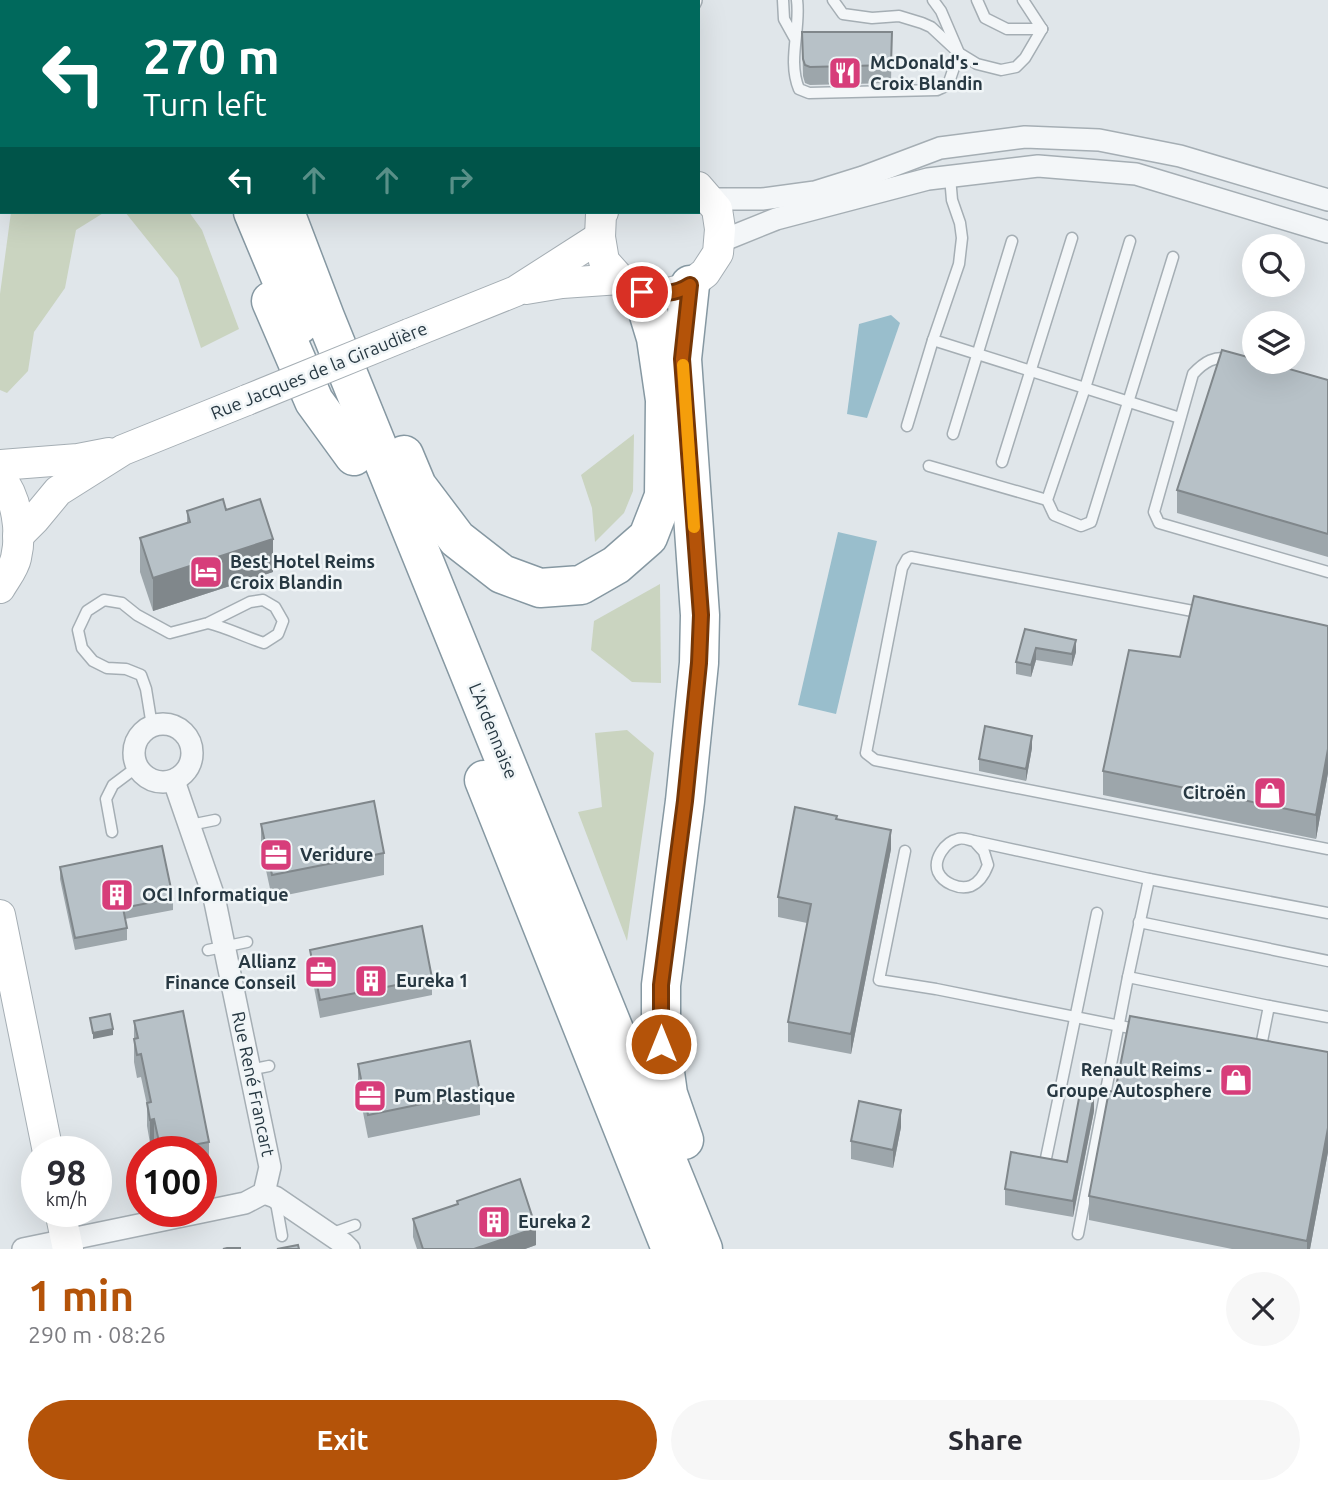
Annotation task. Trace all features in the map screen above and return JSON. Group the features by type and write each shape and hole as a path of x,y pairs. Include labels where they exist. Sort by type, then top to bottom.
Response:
{"highway":[{"path":"231,214 314,401 354,456"},
{"name":"L'Ardennaise","path":"254,214 354,456 671,1249"},
{"name":"L'Ardennaise","path":"288,214 325,317 703,1249"},
{"path":"289,214 319,254 417,486 457,539 502,574 540,588 581,585 616,565 648,537 664,496 665,400 656,338 631,286"},
{"path":"690,285 682,359 701,615 699,663 685,801 661,985 661,1044 668,1094 723,1249"}],"street":[{"path":"703,193 762,199 815,192 940,148 1025,137 1099,140 1180,156 1328,200"},
{"path":"719,242 776,219 928,179 1038,166 1136,174 1328,232"},
{"path":"516,291 562,283 631,286 664,294 684,289 705,273 718,253 720,229 717,209 703,193"},
{"path":"601,225 604,261 631,286"},
{"path":"516,291 601,225"},
{"name":"Rue Jacques de la Giraudière","path":"123,450 516,291"},
{"path":"0,465 78,459 123,450"},
{"path":"18,536 58,491 123,450"},
{"path":"0,477 6,484 19,520 16,560 0,588"},
{"path":"170,724 186,734 191,742 192,760 182,776 174,781 166,783 149,779 137,767 134,747 144,731 152,726 170,724"},
{"name":"Rue René Francart","path":"174,781 214,897 216,948 259,1068 270,1167 269,1195"},
{"path":"0,915 45,1136"},
{"path":"217,1206 245,1203 269,1195 349,1249"},
{"path":"23,1249 65,1233 126,1218"}],"lane":[{"path":"783,0 783,19 794,37"},
{"path":"796,0 798,11 794,37 795,80 799,89 810,93 937,90 948,85 959,53 933,0"},
{"path":"833,0 843,14 872,18 899,16 922,23 977,64 1001,70 1016,66 1025,58 1042,29"},
{"path":"977,0 985,18 1007,29 1042,29"},
{"path":"1023,0 1042,29"},
{"path":"907,426 959,264 962,238 952,200 950,177"},
{"path":"1002,462 1072,238"},
{"path":"953,434 1012,241"},
{"path":"1130,241 1047,500 1054,515 1081,526 1091,522 1174,257"},
{"path":"933,340 1180,418"},
{"path":"1242,362 1222,357 1204,362 1193,374 1154,512 1159,523 1328,572"},
{"path":"929,466 1047,500"},
{"path":"1220,617 911,557 902,568 866,753 875,760 1328,849"},
{"path":"152,726 141,675 126,669 107,668 93,661 82,648 78,630 87,611 104,600 122,603 137,615 170,633 208,623 250,603 263,600 275,607 283,621 278,634 264,643 208,623"},
{"path":"112,832 106,799 113,785 137,767"},
{"path":"190,825 215,820"},
{"path":"975,841 984,852 988,865 984,875 970,886 953,886 942,878 937,869 938,857 946,845 960,838 975,841 1149,878 1328,913"},
{"path":"905,851 879,980 1156,1033"},
{"path":"1078,1234 1149,878"},
{"path":"1045,1163 1097,913"},
{"path":"1139,922 1328,961"},
{"path":"216,948 247,942"},
{"path":"1128,977 1328,1017"},
{"path":"1259,1054 1269,1006"},
{"path":"1247,1051 1273,1056"},
{"path":"269,1195 282,1236"},
{"path":"330,1234 355,1225"}],"green space":[{"path":"11,214 102,214 76,230 65,288 34,332 28,371 7,393 0,390 0,294"},
{"path":"127,214 190,214 202,230 239,329 201,348 178,278"},
{"path":"634,434 633,491 624,513 595,542 592,508 581,475"},
{"path":"660,584 661,683 632,682 591,650 594,621"},
{"path":"627,730 654,753 627,941 578,812 602,807 595,733"}],"water":[{"path":"891,315 900,323 867,418 847,414 859,324"},
{"path":"838,532 877,541 836,714 798,705"}],"building":[{"path":"802,32 892,32 891,65 810,67 805,65 803,59"},
{"path":"1222,350 1242,355 1242,374 1305,373 1328,380 1328,534 1177,490"},
{"path":"223,499 226,510 260,499 273,539 153,578 140,538 190,522 187,511"},
{"path":"1194,596 1328,626 1328,749 1316,815 1103,771 1129,650 1180,657"},
{"path":"1025,629 1076,640 1072,654 1036,648 1031,665 1016,662"},
{"path":"985,726 1032,736 1026,769 979,759"},
{"path":"374,801 384,853 272,875 261,824"},
{"path":"795,807 837,816 836,819 891,830 851,1034 788,1022 811,904 778,897"},
{"name":"OCI Informatique","path":"162,846 173,898 123,908 127,928 75,938 60,867"},
{"name":"Eureka 1","path":"422,926 432,978 320,1000 310,950"},
{"path":"183,1011 208,1136 158,1136 154,1119 150,1120 147,1103 151,1102 141,1054 137,1055 134,1039 138,1038 134,1021"},
{"path":"110,1014 113,1029 93,1033 90,1018"},
{"path":"1130,1016 1328,1052 1328,1128 1307,1241 1089,1196 1109,1091 1115,1092"},
{"path":"470,1041 480,1092 368,1115 358,1064"},
{"path":"1080,1093 1094,1095 1073,1201 1005,1189 1011,1152 1067,1162"},
{"path":"859,1101 901,1110 893,1150 851,1141"},
{"path":"520,1179 536,1228 474,1249 423,1249 413,1219"},
{"path":"298,1245 299,1249 277,1249"}],"slow traffic":[{"path":"683,365 694,527"}],"place":[{"name":"McDonald's - Croix Blandin","path":"845,73"},
{"name":"Best Hotel Reims Croix Blandin","path":"206,572"},
{"name":"Citroën","path":"1270,793"},
{"name":"Veridure","path":"276,855"},
{"name":"OCI Informatique","path":"117,895"},
{"name":"Allianz Finance Conseil","path":"321,972"},
{"name":"Eureka 1","path":"371,981"},
{"name":"Renault Reims - Groupe Autosphere","path":"1236,1080"},
{"name":"Pum Plastique","path":"370,1096"},
{"name":"Eureka 2","path":"494,1222"}],"route":[{"path":"642,292 664,294 690,285 682,359 701,615 699,663 685,801 661,985 661,1044"}]}
